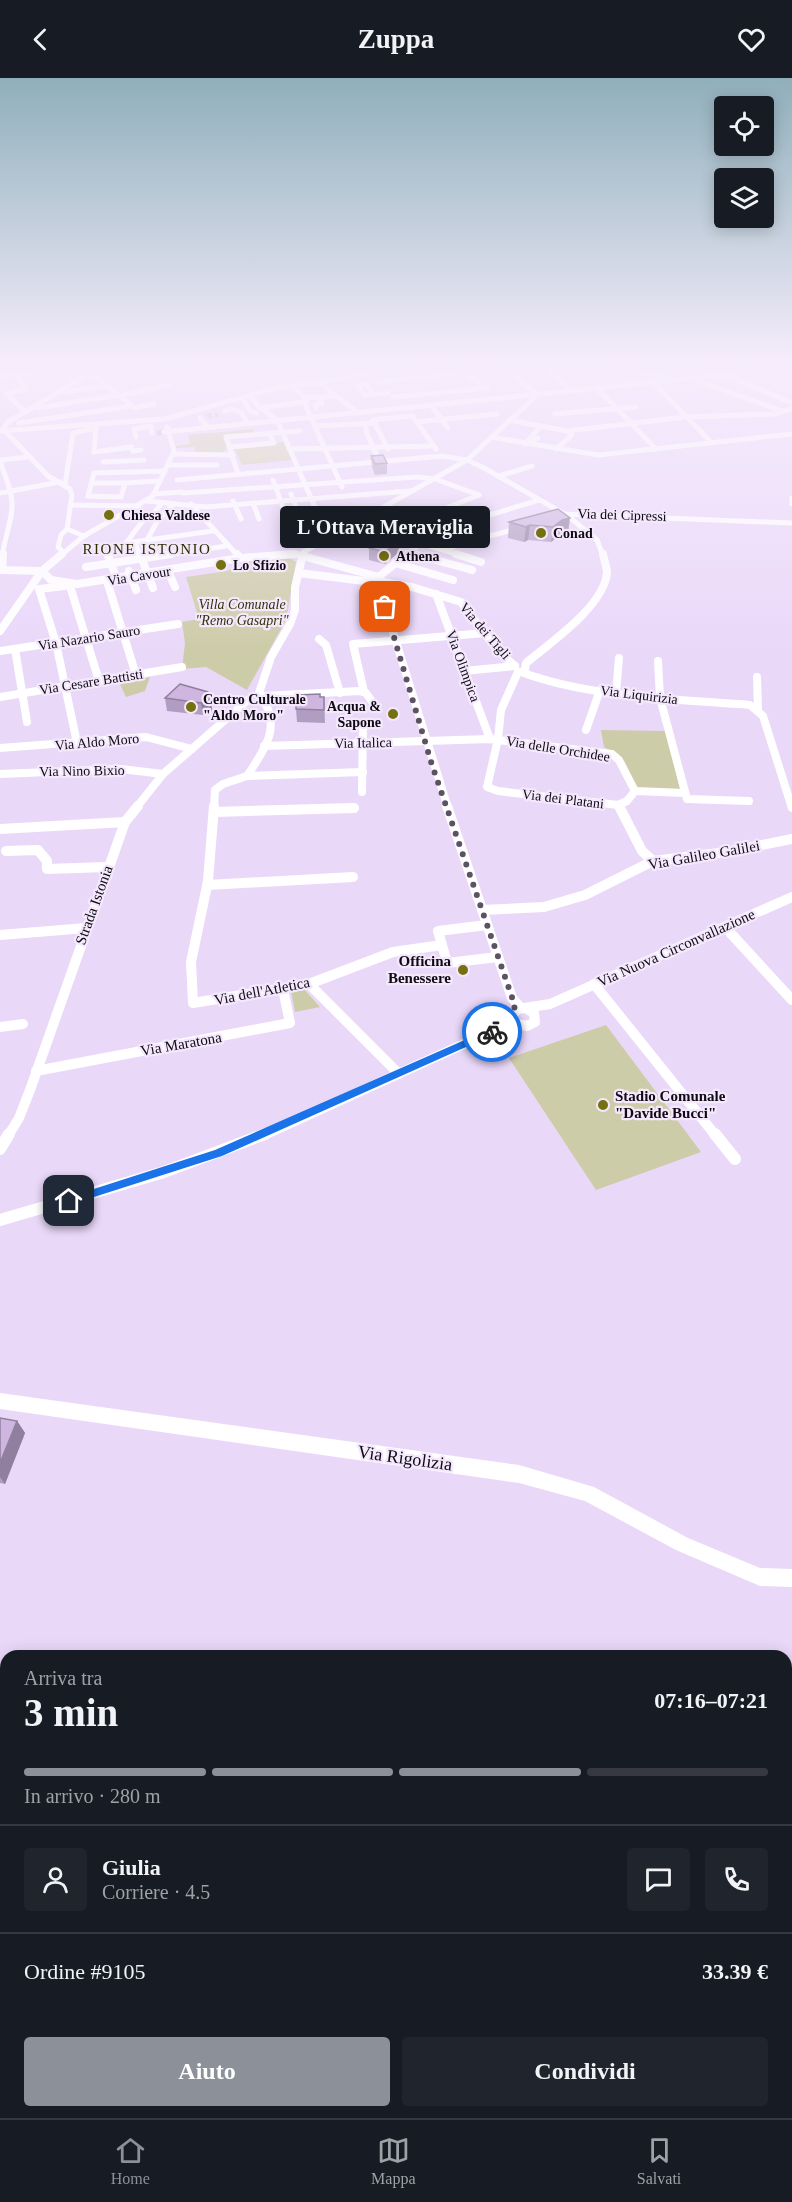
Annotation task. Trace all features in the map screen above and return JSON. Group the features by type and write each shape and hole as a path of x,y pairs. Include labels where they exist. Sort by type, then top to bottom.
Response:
{"main road":[{"name":"Via Rigolizia","path":"0,1401 519,1474 588,1493 682,1544 760,1577 792,1578"}],"street":[{"path":"27,457 0,461 11,492 14,512 4,543 2,570 42,571"},
{"path":"28,457 72,495 121,497 124,483"},
{"path":"62,484 68,457"},
{"path":"103,462 144,460 143,457"},
{"path":"0,631 42,571 84,536 147,501 172,457"},
{"path":"233,457 237,474 259,519"},
{"path":"293,457 328,537"},
{"path":"329,457 345,496"},
{"path":"344,457 347,464"},
{"path":"362,457 385,506"},
{"path":"378,457 380,462"},
{"name":"Via dei Cipressi","path":"177,480 427,457"},
{"name":"Via dei Cipressi","path":"449,457 467,460 566,515 792,523"},
{"path":"147,501 194,507 379,493 397,495 435,479 470,457"},
{"path":"88,496 94,473 217,465"},
{"path":"499,476 532,466"},
{"path":"167,468 213,531 240,558"},
{"path":"282,470 304,527"},
{"path":"270,472 293,534 321,542"},
{"path":"153,494 168,495 340,482 371,475 389,479 435,479 478,495 446,508 416,526"},
{"path":"222,476 241,519"},
{"path":"207,477 213,490"},
{"path":"192,478 198,492"},
{"path":"389,479 397,495"},
{"path":"92,483 158,481"},
{"path":"0,493 62,484"},
{"path":"64,553 58,547 61,535 67,529 72,495"},
{"path":"136,590 126,561 124,545 138,524 148,514 153,514 168,495"},
{"path":"247,776 274,723 271,711 262,696 271,657 290,624 295,610 295,587 302,555 328,537 385,506 397,495"},
{"path":"792,498 792,504"},
{"path":"377,581 395,563 434,532 539,500"},
{"path":"149,540 158,520 174,504"},
{"path":"70,508 140,506"},
{"path":"70,508 127,512"},
{"path":"374,512 434,532"},
{"path":"494,739 501,710 521,670 587,612 608,573 597,540 566,515 556,519"},
{"path":"0,527 9,526"},
{"path":"446,551 459,544 527,526"},
{"path":"67,529 84,536"},
{"path":"117,579 108,556 124,545 213,531"},
{"path":"196,534 203,549 205,574"},
{"path":"182,536 194,567"},
{"path":"167,538 185,571"},
{"path":"149,540 174,587"},
{"path":"135,542 153,588"},
{"path":"420,543 481,562"},
{"path":"86,567 226,546"},
{"path":"409,553 472,570"},
{"path":"302,555 377,581"},
{"name":"Via Cavour","path":"42,571 51,580 74,585 185,571 194,567 240,558 302,555"},
{"path":"229,561 233,568"},
{"path":"395,563 453,580"},
{"path":"299,573 377,581"},
{"path":"107,581 136,675"},
{"path":"377,581 425,741 498,957 518,1012 534,1013 535,1022"},
{"name":"Via dei Tigli","path":"377,581 436,594 460,602 498,651 521,670"},
{"path":"77,743 56,643 39,590 74,585 99,681"},
{"name":"Via Olimpica","path":"436,594 464,671 494,739"},
{"name":"Via Nazario Sauro","path":"0,651 178,624"},
{"path":"373,703 364,692 353,644 485,633"},
{"path":"320,639 326,645 340,693"},
{"path":"15,649 27,722"},
{"path":"616,693 619,658"},
{"path":"658,661 660,698 687,799 749,801"},
{"name":"Via Cesare Battisti","path":"0,697 182,668"},
{"path":"464,671 521,670"},
{"name":"Via Liquirizia","path":"521,670 545,681 616,693 750,705 759,710"},
{"path":"757,677 759,710 763,716 786,795 792,808"},
{"path":"586,730 600,690"},
{"path":"262,696 364,692"},
{"name":"Strada Istonia","path":"0,1149 19,1118 125,822 177,760 248,700 249,695 262,696"},
{"path":"362,792 363,725"},
{"name":"Via Aldo Moro","path":"0,748 147,737 192,749"},
{"name":"Via Italica","path":"264,746 494,739"},
{"name":"Via dei Platani","path":"494,739 487,787 498,791 618,806 627,801 635,791"},
{"name":"Via delle Orchidee","path":"494,739 612,754 620,760 635,791"},
{"path":"168,742 177,760"},
{"name":"Via Nino Bixio","path":"0,774 121,769 163,774"},
{"path":"353,877 207,885 215,790 218,787 247,776 363,772"},
{"path":"635,791 685,793"},
{"path":"618,806 642,851 653,861"},
{"path":"214,812 354,808"},
{"path":"0,829 125,822"},
{"name":"Via Galileo Galilei","path":"482,910 544,907 585,894 653,861 727,852 792,839"},
{"path":"6,851 38,850 47,861 47,869 108,867"},
{"name":"Via dell'Atletica","path":"207,885 191,962 194,1003 309,984 393,952 442,945"},
{"name":"Via Nuova Circonvallazione","path":"0,1220 92,1195 218,1153 497,1029 518,1012 550,1004 792,897"},
{"path":"487,925 438,931 447,963 498,957"},
{"path":"725,927 792,1000"},
{"path":"0,935 86,928"},
{"path":"309,984 399,1074"},
{"path":"594,984 735,1159"},
{"name":"Via Maratona","path":"36,1071 290,1023 283,989"},
{"name":"Via Nuova Circonvallazione","path":"518,1012 527,1026 535,1022 561,999"},
{"path":"0,1027 23,1024"}],"green space":[{"path":"239,457 291,457 292,460 242,465"},
{"name":"Villa Comunale \"Remo Gasapri\"","path":"288,557 296,562 286,620 247,690 206,667 182,669 185,643 182,622 199,619 186,577 227,571 252,560"},
{"path":"150,677 145,691 126,697 119,682"},
{"path":"601,730 666,731 680,790 637,789 621,757 604,747"},
{"path":"303,988 320,1007 295,1012 291,991"},
{"name":"Stadio Comunale \"Davide Bucci\"","path":"606,1025 701,1152 596,1190 509,1058"}],"building":[{"path":"372,457 384,457 387,463 375,464"},
{"path":"558,509 570,518 562,520 553,527 530,525 526,527 509,522"},
{"path":"362,513 372,517 357,526 346,522"},
{"path":"384,536 399,540 385,552 369,548"},
{"path":"180,684 208,692 209,700 201,703 165,698"},
{"path":"320,694 320,697 324,697 324,710 296,709 296,695"},
{"path":"0,1418 17,1421 0,1463"}],"way so far":[{"path":"385,607 432,765 514,1003 515,1010 511,1016 512,1019 492,1032"}],"place":[{"name":"Chiesa Valdese","path":"109,515"},
{"name":"Conad","path":"541,533"},
{"name":"Athena","path":"384,556"},
{"name":"Lo Sfizio","path":"221,565"},
{"name":"L'Ottava Meraviglia","path":"385,607"},
{"name":"Centro Culturale \"Aldo Moro\"","path":"191,707"},
{"name":"Acqua & Sapone","path":"393,714"},
{"name":"Officina Benessere","path":"463,970"},
{"name":"Stadio Comunale \"Davide Bucci\"","path":"603,1105"}],"district":[{"name":"RIONE ISTONIO","path":"147,549"}],"route":[{"path":"69,1201 218,1153 492,1032"}]}
